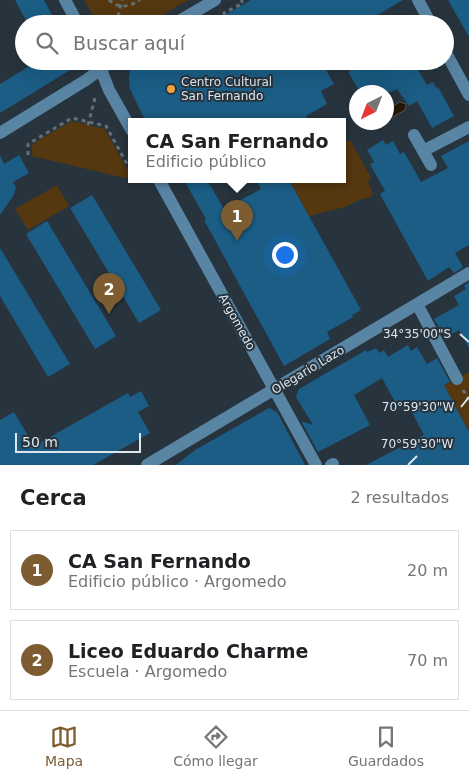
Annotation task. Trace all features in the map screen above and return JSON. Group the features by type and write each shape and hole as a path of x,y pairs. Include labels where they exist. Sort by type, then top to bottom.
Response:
{"street":[{"path":"65,0 73,15"},
{"path":"189,15 215,0"},
{"path":"418,0 426,15"},
{"path":"454,68 469,95"},
{"path":"0,133 92,70"},
{"path":"101,70 109,90 128,124"},
{"path":"423,151 469,127"},
{"path":"414,134 431,165"},
{"name":"Argomedo","path":"161,183 316,465"},
{"name":"Olegario Lazo","path":"147,465 469,273"},
{"path":"418,304 457,378"}],"path":[{"path":"109,0 126,7 140,0"},
{"path":"118,15 122,0"},
{"path":"225,15 224,13 243,3 241,0"},
{"path":"88,123 96,92"},
{"path":"28,155 28,144 72,118 106,126 128,166"}],"shaded area":[{"path":"84,0 188,0 162,15 93,15"},
{"path":"400,102 406,104 405,110 394,116 394,105"},
{"path":"72,121 105,129 128,170 128,176 125,178 32,156 32,146 37,141"},
{"path":"350,140 371,178 368,182 373,193 371,197 359,200 345,207 309,216 291,183 346,183 346,142"},
{"path":"273,183 286,183 261,197 258,191"},
{"path":"57,185 69,206 28,230 15,209"},
{"path":"469,372 469,431 449,395 412,414 408,405"}],"building":[{"path":"15,0 44,0 52,15 23,15"},
{"path":"251,0 403,0 377,15 225,15"},
{"path":"448,0 469,0 469,37"},
{"path":"23,70 70,70 0,113 0,84"},
{"path":"130,70 326,70 334,84 321,91 327,104 306,116 307,118 144,118 129,87"},
{"path":"351,70 418,70 427,85 433,82 436,88 438,87 454,116 432,128 417,101 409,106 397,89 394,90 394,85 356,85 348,72"},
{"path":"383,140 386,145 393,141 400,154 404,152 421,182 448,168 441,156 469,141 469,245 455,253 463,267 454,273 449,267 428,281 380,194 385,191 370,164 374,162 367,150"},
{"path":"0,155 4,164 19,155 29,173 13,182 16,188 13,196 0,215"},
{"path":"186,183 209,183 224,209 261,189 258,183 291,183 361,310 352,315 353,317 327,332 330,339 284,366 204,220 206,219"},
{"path":"92,195 161,310 139,323 70,208"},
{"path":"47,221 116,336 95,349 26,234"},
{"path":"0,248 70,364 48,377 0,296"},
{"path":"469,282 469,348 459,330 445,338 434,319 459,305 454,296 466,289 464,286"},
{"path":"408,345 411,351 417,347 427,364 437,358 450,382 444,385 469,432 469,465 366,465 424,435 408,405 399,409 382,378 354,395 370,425 318,452 301,421 313,425 296,397 299,389 366,350 367,352 376,348 379,353 384,350 388,357"},
{"path":"141,391 149,406 138,412 150,433 93,465 0,465 0,420 14,412 34,446 128,393 130,397"},
{"path":"269,408 277,412 305,465 176,465 195,450"}],"place":[{"name":"Centro Cultural San Fernando","path":"171,89"},
{"name":"CA San Fernando","path":"237,241"},
{"name":"Liceo Eduardo Charme","path":"109,314"}]}
